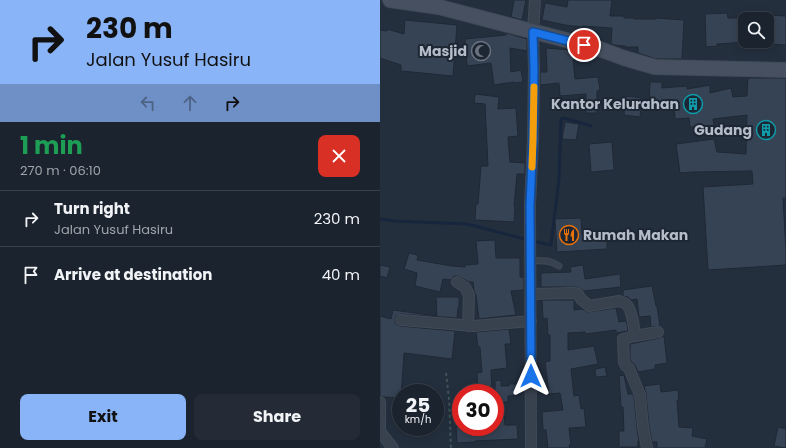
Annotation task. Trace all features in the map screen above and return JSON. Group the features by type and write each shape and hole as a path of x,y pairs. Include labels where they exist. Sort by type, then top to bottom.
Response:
{"main road":[{"path":"390,0 439,8 597,48 624,58 656,67 786,70"}],"street":[{"path":"531,448 530,205 533,140 533,32 535,0"},
{"path":"457,282 465,287 469,295 468,326"},
{"path":"531,294 578,294 581,299 590,306 619,302 624,303 630,309 636,336"},
{"path":"401,320 468,326 486,326 531,321"},
{"path":"647,448 643,427 640,395 629,368 624,362 623,339 658,332"},
{"path":"380,402 380,430 393,448"}],"lane":[{"path":"530,261 548,260 553,261 559,266"}],"path":[{"path":"446,373 449,398 451,448"}],"building":[{"path":"514,0 526,0 522,20 511,17"},
{"path":"568,0 612,0 610,16 624,16 624,18 634,19 656,18 684,20 682,59 656,59 638,53 638,47 625,47 611,44 612,28 582,27 542,20 545,3 567,7"},
{"path":"727,13 728,18 738,18 738,42 717,44 717,46 706,47 705,14"},
{"path":"774,15 786,16 786,45 774,44"},
{"path":"405,20 457,25 453,76 401,71 401,65 380,58 380,30 387,31 387,29 404,34"},
{"path":"507,33 527,39 527,51 510,48 511,72 521,70 523,82 494,85 491,63 467,66 465,39 506,35"},
{"path":"546,48 576,51 576,60 573,60 575,79 598,77 600,90 597,91 597,113 586,113 586,94 560,96 559,83 540,85 540,72 547,72"},
{"name":"Gudang","path":"748,78 786,78 786,198 783,198 786,265 708,270 703,187 753,184 752,171 680,173 676,144 714,139 717,152 746,154 747,115 713,119 714,126 690,127 689,118 675,119 674,104 649,104 650,82 662,82 662,88 687,86 687,89 710,85 710,93 731,88 733,97 747,96"},
{"path":"475,94 499,97 498,109 516,108 518,136 508,137 510,162 525,163 525,174 517,174 514,222 475,220 476,204 478,204 481,166 488,166 485,104 474,103"},
{"path":"625,96 642,98 640,117 624,115"},
{"path":"565,122 579,124 576,140 562,139"},
{"path":"612,142 614,170 591,172 589,144"},
{"name":"Rumah Makan","path":"581,218 582,234 607,234 607,249 557,252 555,219"},
{"path":"495,240 496,258 520,258 520,277 524,277 524,290 511,291 516,315 479,319 473,282 469,282 458,276 454,276 451,280 443,279 440,292 415,286 417,273 404,269 409,253 418,255 417,260 452,266 465,267 465,265 478,264 476,241"},
{"path":"380,265 390,267 387,278 380,276"},
{"path":"583,265 585,279 620,274 621,287 584,291 574,287 541,287 541,273 571,272 570,267"},
{"path":"652,286 660,326 651,327 650,316 639,317 637,299 631,300 628,297 623,296 623,290"},
{"path":"436,297 459,297 457,318 401,314 396,316 395,322 400,326 455,331 452,359 404,353 402,384 392,384 392,397 380,396 380,316 391,319 393,310 437,316"},
{"path":"542,300 574,300 574,310 582,309 588,312 616,308 619,322 626,321 627,324 628,331 616,333 616,330 586,334 585,332 568,333 568,350 594,346 598,364 571,369 574,396 579,395 581,409 584,408 586,427 569,428 570,448 548,448 546,430 543,430 542,412 563,410 560,393 549,394 545,362 550,361 550,335 548,335 547,318 543,319"},
{"path":"509,329 511,344 505,344 507,368 491,370 492,384 478,384 477,373 482,372 480,347 478,347 476,332"},
{"path":"664,336 667,363 655,365 655,369 638,372 635,365 630,360 630,344"},
{"path":"605,367 607,376 596,377 595,369"},
{"path":"624,375 628,394 633,394 634,397 639,441 638,447 619,447 619,431 624,431 619,376"},
{"path":"501,380 501,384 495,384 495,381"},
{"path":"509,384 518,384 519,395 508,396 508,402 504,402 504,386 509,386"},
{"path":"660,384 661,392 678,390 679,400 677,400 679,427 693,428 692,436 707,439 705,448 657,448 657,442 652,442 644,386"},
{"path":"504,414 505,425 517,425 518,439 457,443 457,436 504,436"},
{"path":"778,427 786,429 786,448 774,446"}],"waterway":[{"path":"380,219 467,224 551,245 559,179 561,119 564,118 591,126"}],"slow traffic":[{"path":"532,167 534,87"}],"place":[{"name":"Masjid","path":"481,51"},
{"name":"Kantor Kelurahan","path":"693,104"},
{"name":"Gudang","path":"766,130"},
{"name":"Rumah Makan","path":"569,235"}],"route":[{"path":"531,376 530,205 534,95 533,32 584,45"}]}
